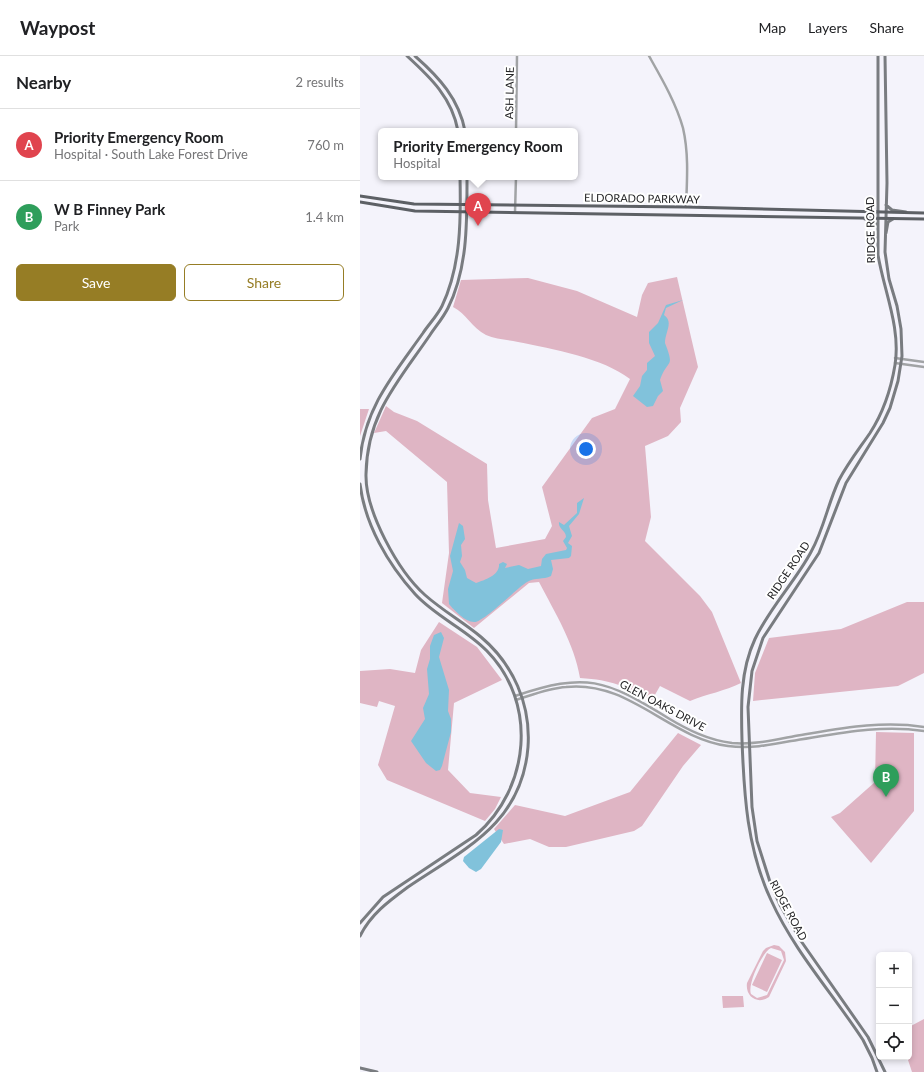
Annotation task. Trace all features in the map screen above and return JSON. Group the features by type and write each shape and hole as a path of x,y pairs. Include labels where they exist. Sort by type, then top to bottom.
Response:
{"main road":[{"path":"407,56 431,78 443,93 451,107 457,128"},
{"path":"415,56 436,75 450,92 461,114 464,128"},
{"name":"RIDGE ROAD","path":"877,1072 863,1040 800,950 771,900 753,852 745,802 741,707 742,685 754,641 769,614 804,564 818,539 838,482 881,414 890,389 896,358 896,341 878,255 878,56"},
{"name":"RIDGE ROAD","path":"885,56 886,205 884,240 888,276 897,306 901,330 902,359 896,392 888,413 849,477 823,546 763,638 752,671 748,707 752,807 762,857 780,906 814,960 868,1037 885,1072"},
{"path":"360,459 364,431 382,390 440,309 447,293 456,259 460,211 460,180"},
{"path":"360,936 372,917 386,903 478,840 494,827 507,809 521,780 527,757 528,733 522,696 508,668 494,650 480,637 426,595 410,577 381,533 373,512 366,486 368,447 378,413 443,316 460,274 464,250 467,180"},
{"name":"ELDORADO PARKWAY","path":"360,196 400,203 686,207 924,213"},
{"name":"ELDORADO PARKWAY","path":"360,202 399,209 460,211 924,219"},
{"path":"873,212 878,202"},
{"path":"399,209 400,203"},
{"path":"886,205 892,210 906,212"},
{"path":"800,210 800,217"},
{"path":"859,218 872,220 878,227"},
{"path":"884,240 888,222 893,219"},
{"path":"360,484 372,530 407,584 424,603 488,652 503,672 515,698 522,740 519,764 511,788 494,816 476,835 382,898 360,923"},
{"path":"741,707 748,707"},
{"path":"800,950 805,950 814,960"},
{"path":"863,1040 868,1037"},
{"path":"360,1068 377,1072"}],"street":[{"name":"ASH LANE","path":"516,128 517,56"},
{"path":"649,56 673,101 683,129 687,157 686,207"},
{"path":"516,180 516,212"},
{"path":"896,358 924,362"},
{"path":"895,363 924,367"},
{"name":"GLEN OAKS DRIVE","path":"515,698 565,687 596,688 625,697 686,730 749,748 867,729 892,728 924,731"},
{"name":"GLEN OAKS DRIVE","path":"742,745 856,726 894,724 924,727"}],"shaded area":[{"path":"677,277 698,367 680,408 681,422 668,436 645,446 651,517 645,541 700,596 712,612 741,683 690,701 660,686 652,700 618,684 601,680 580,678 569,640 539,582 529,583 474,628 442,603 449,553 447,482 386,431 374,433 386,406 394,412 417,421 487,464 488,500 496,548 545,539 552,526 542,487 592,418 615,409 630,379 606,365 577,355 486,335 477,329 462,313 453,307 461,280 528,278 577,291 637,317 642,295 648,283"},
{"path":"360,409 369,409 360,436"},
{"path":"907,602 924,602 924,673 898,686 753,701 755,673 769,638 841,629"},
{"path":"439,622 477,647 502,680 454,703 448,770 470,793 501,797 495,809 485,821 387,780 378,765 395,706 379,701 377,707 360,703 360,671 390,669 415,673 421,650"},
{"path":"876,732 914,733 914,811 871,863 831,817 840,813 875,782"},
{"path":"678,733 701,745 683,766 642,826 634,831 566,847 549,847 530,839 504,844 494,829 515,805 565,816 630,792"},
{"path":"774,945 779,946 785,952 786,961 769,997 757,1000 750,996 747,983 763,951","holes":["771,948 781,951 784,960 767,995 757,998 751,994 750,990 756,969 767,951"]},
{"path":"767,953 782,960 767,992 752,985"},
{"path":"722,996 743,996 744,1007 723,1008"},
{"path":"924,1019 924,1072 912,1072 908,1060 912,1060 912,1025"}],"water":[{"path":"683,300 666,308 664,315 669,324 665,343 670,360 660,380 663,391 658,396 653,406 647,407 633,396 640,386 642,376 647,370 647,363 655,356 649,343 649,332 658,323 666,305"},
{"path":"584,498 579,514 569,526 572,536 568,543 572,546 571,556 569,558 551,560 553,569 551,576 533,580 522,585 485,617 478,621 474,622 467,620 449,604 448,589 453,571 450,556 459,523 463,526 465,539 461,545 462,556 460,562 465,570 467,578 476,583 495,574 499,568 499,564 503,562 507,564 505,568 519,565 528,569 541,566 542,559 546,554 566,550 567,548 563,541 566,535 559,522 564,525 577,513 577,503"},
{"path":"441,632 444,638 439,657 449,690 448,711 451,719 451,732 442,766 440,770 436,771 426,763 411,741 425,719 423,708 429,694 427,669 430,659 430,646 434,635"},
{"path":"499,829 503,830 501,842 481,869 476,872 469,868 463,861 464,857"}],"place":[{"name":"Priority Emergency Room","path":"478,226"},
{"name":"W B Finney Park","path":"886,797"}]}
